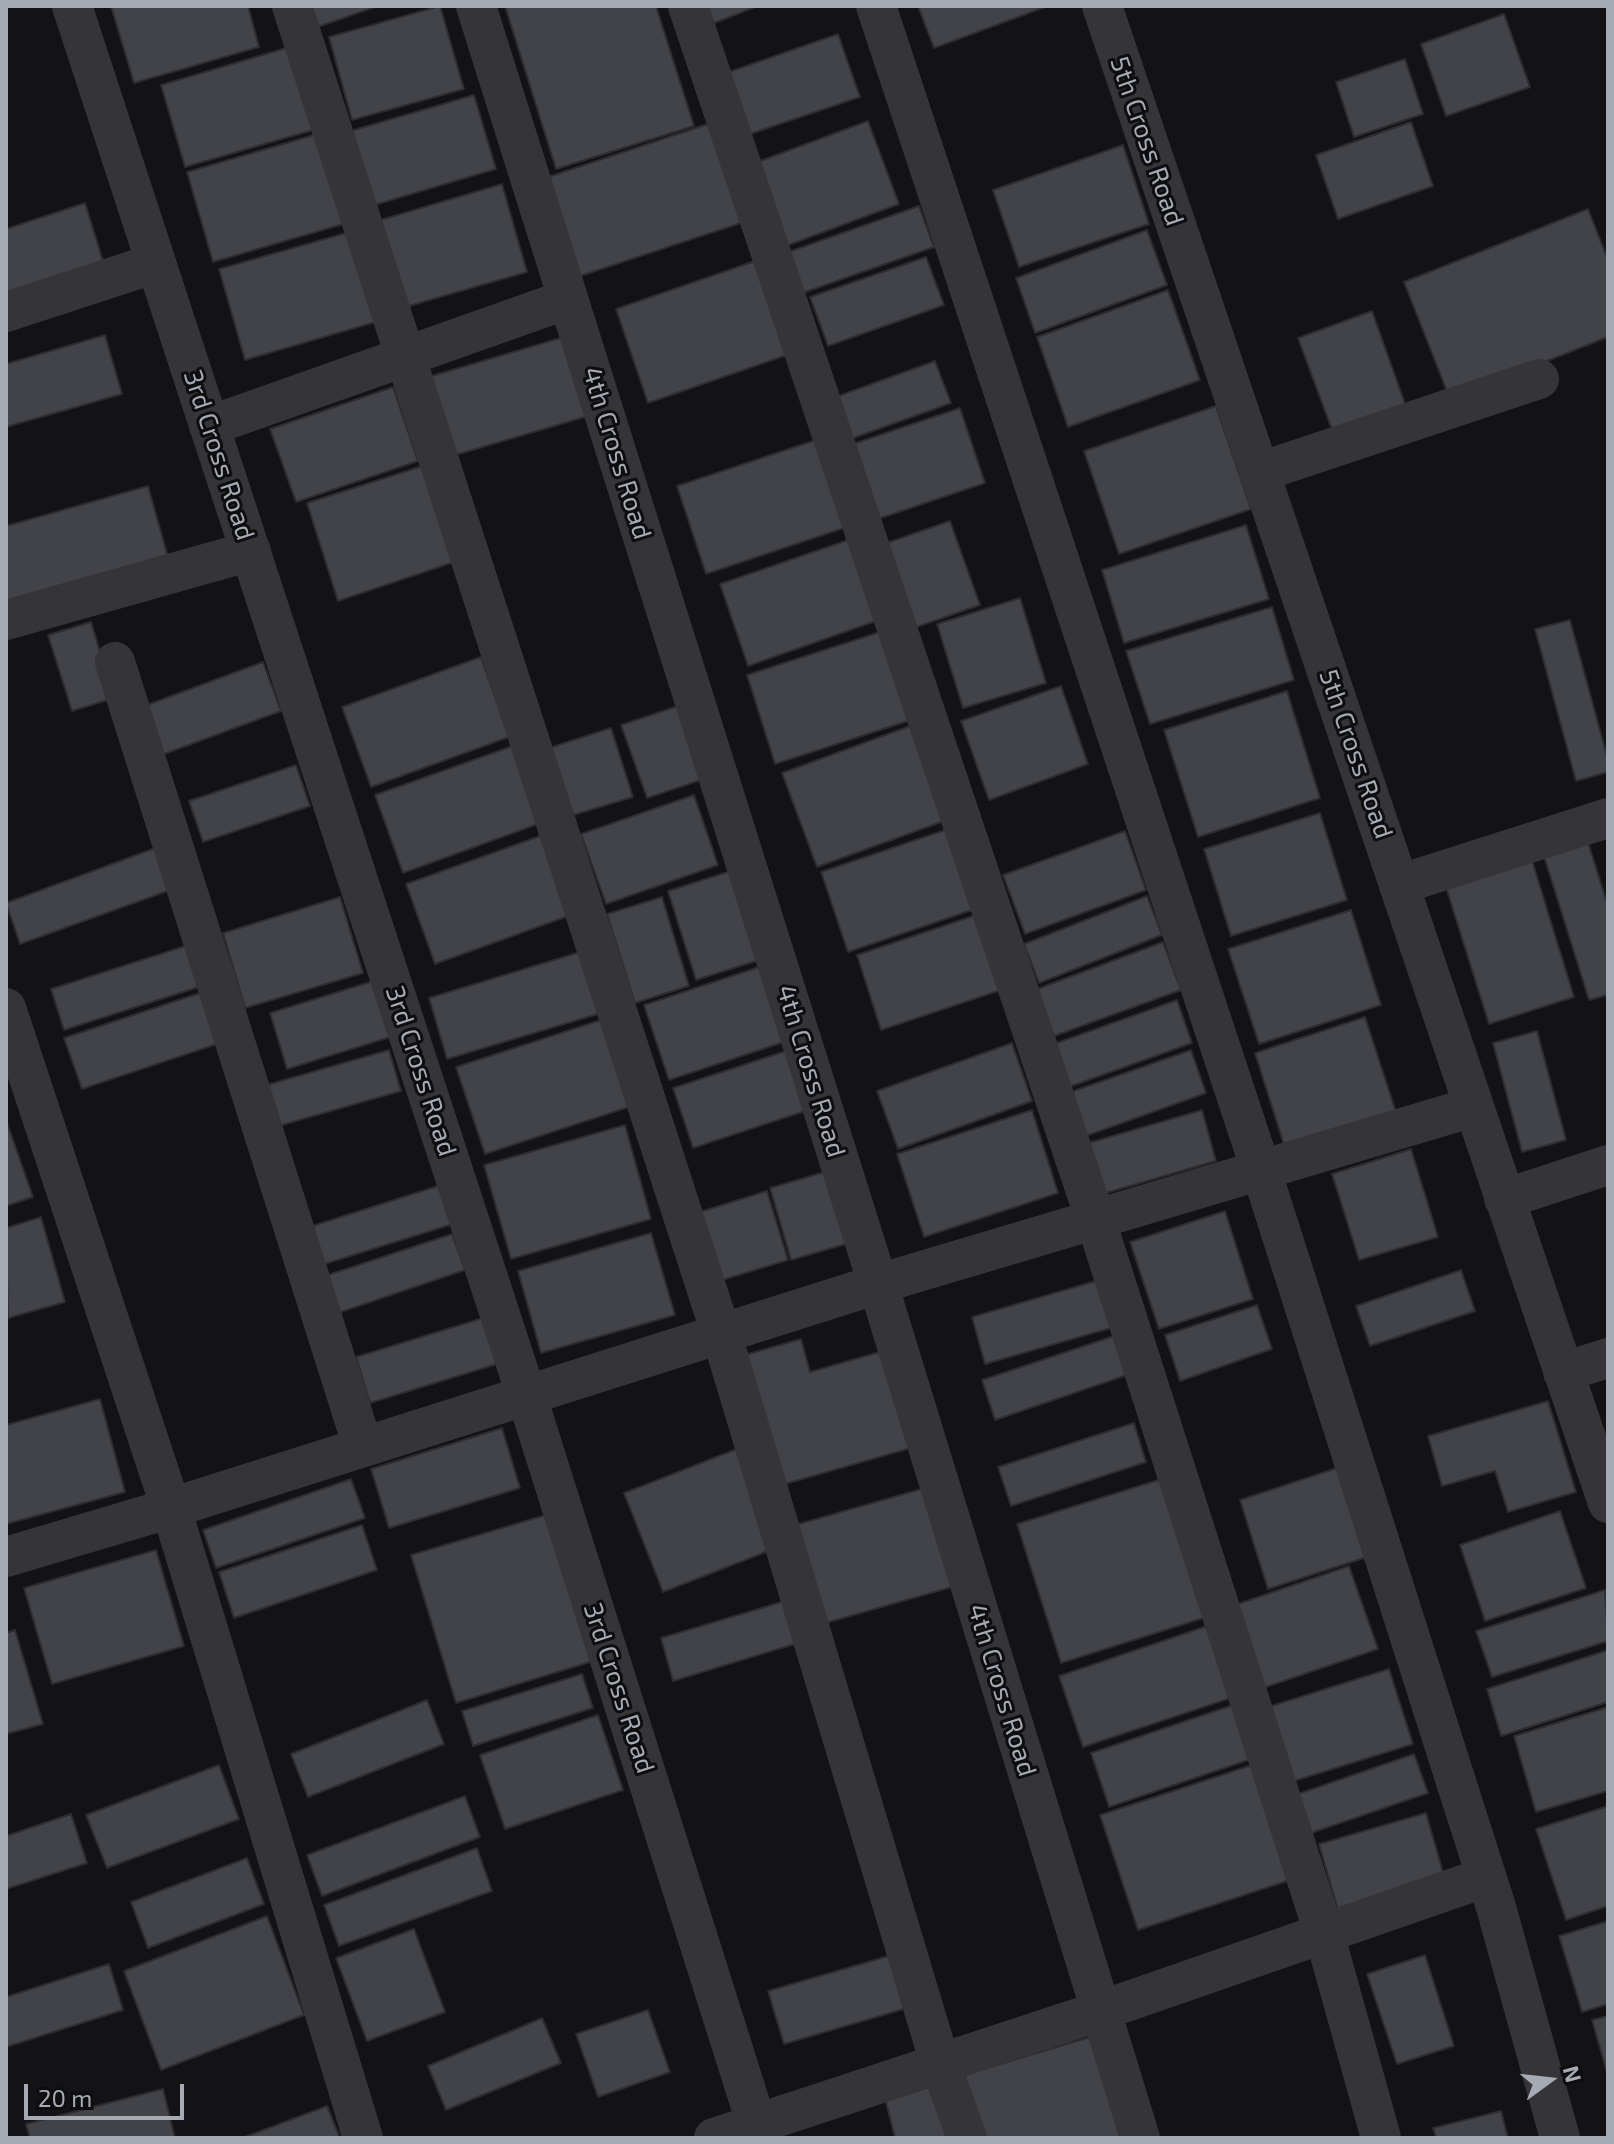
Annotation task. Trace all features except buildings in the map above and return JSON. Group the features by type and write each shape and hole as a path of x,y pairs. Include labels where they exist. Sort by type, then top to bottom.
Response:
{"street":[{"name":"3rd Cross Road","path":"72,6 526,1394 758,2131"},
{"path":"292,6 721,1333 940,2063 967,2138"},
{"name":"4th Cross Road","path":"476,6 878,1284 1140,2138"},
{"path":"688,6 1095,1218 1324,1933 1381,2138"},
{"path":"876,6 1261,1170 1486,1877 1560,2138"},
{"name":"5th Cross Road","path":"1102,6 1608,1503"},
{"path":"6,312 156,263"},
{"path":"209,426 568,299"},
{"path":"1260,472 1539,379"},
{"path":"6,620 251,551"},
{"path":"115,662 363,1447"},
{"path":"1401,884 1608,818"},
{"path":"6,1008 171,1508 363,2138"},
{"path":"6,1557 171,1508 878,1284 1473,1107"},
{"path":"1504,1199 1608,1165"},
{"path":"1563,1372 1608,1358"},
{"path":"714,2138 758,2131 940,2063 1486,1877"}]}
